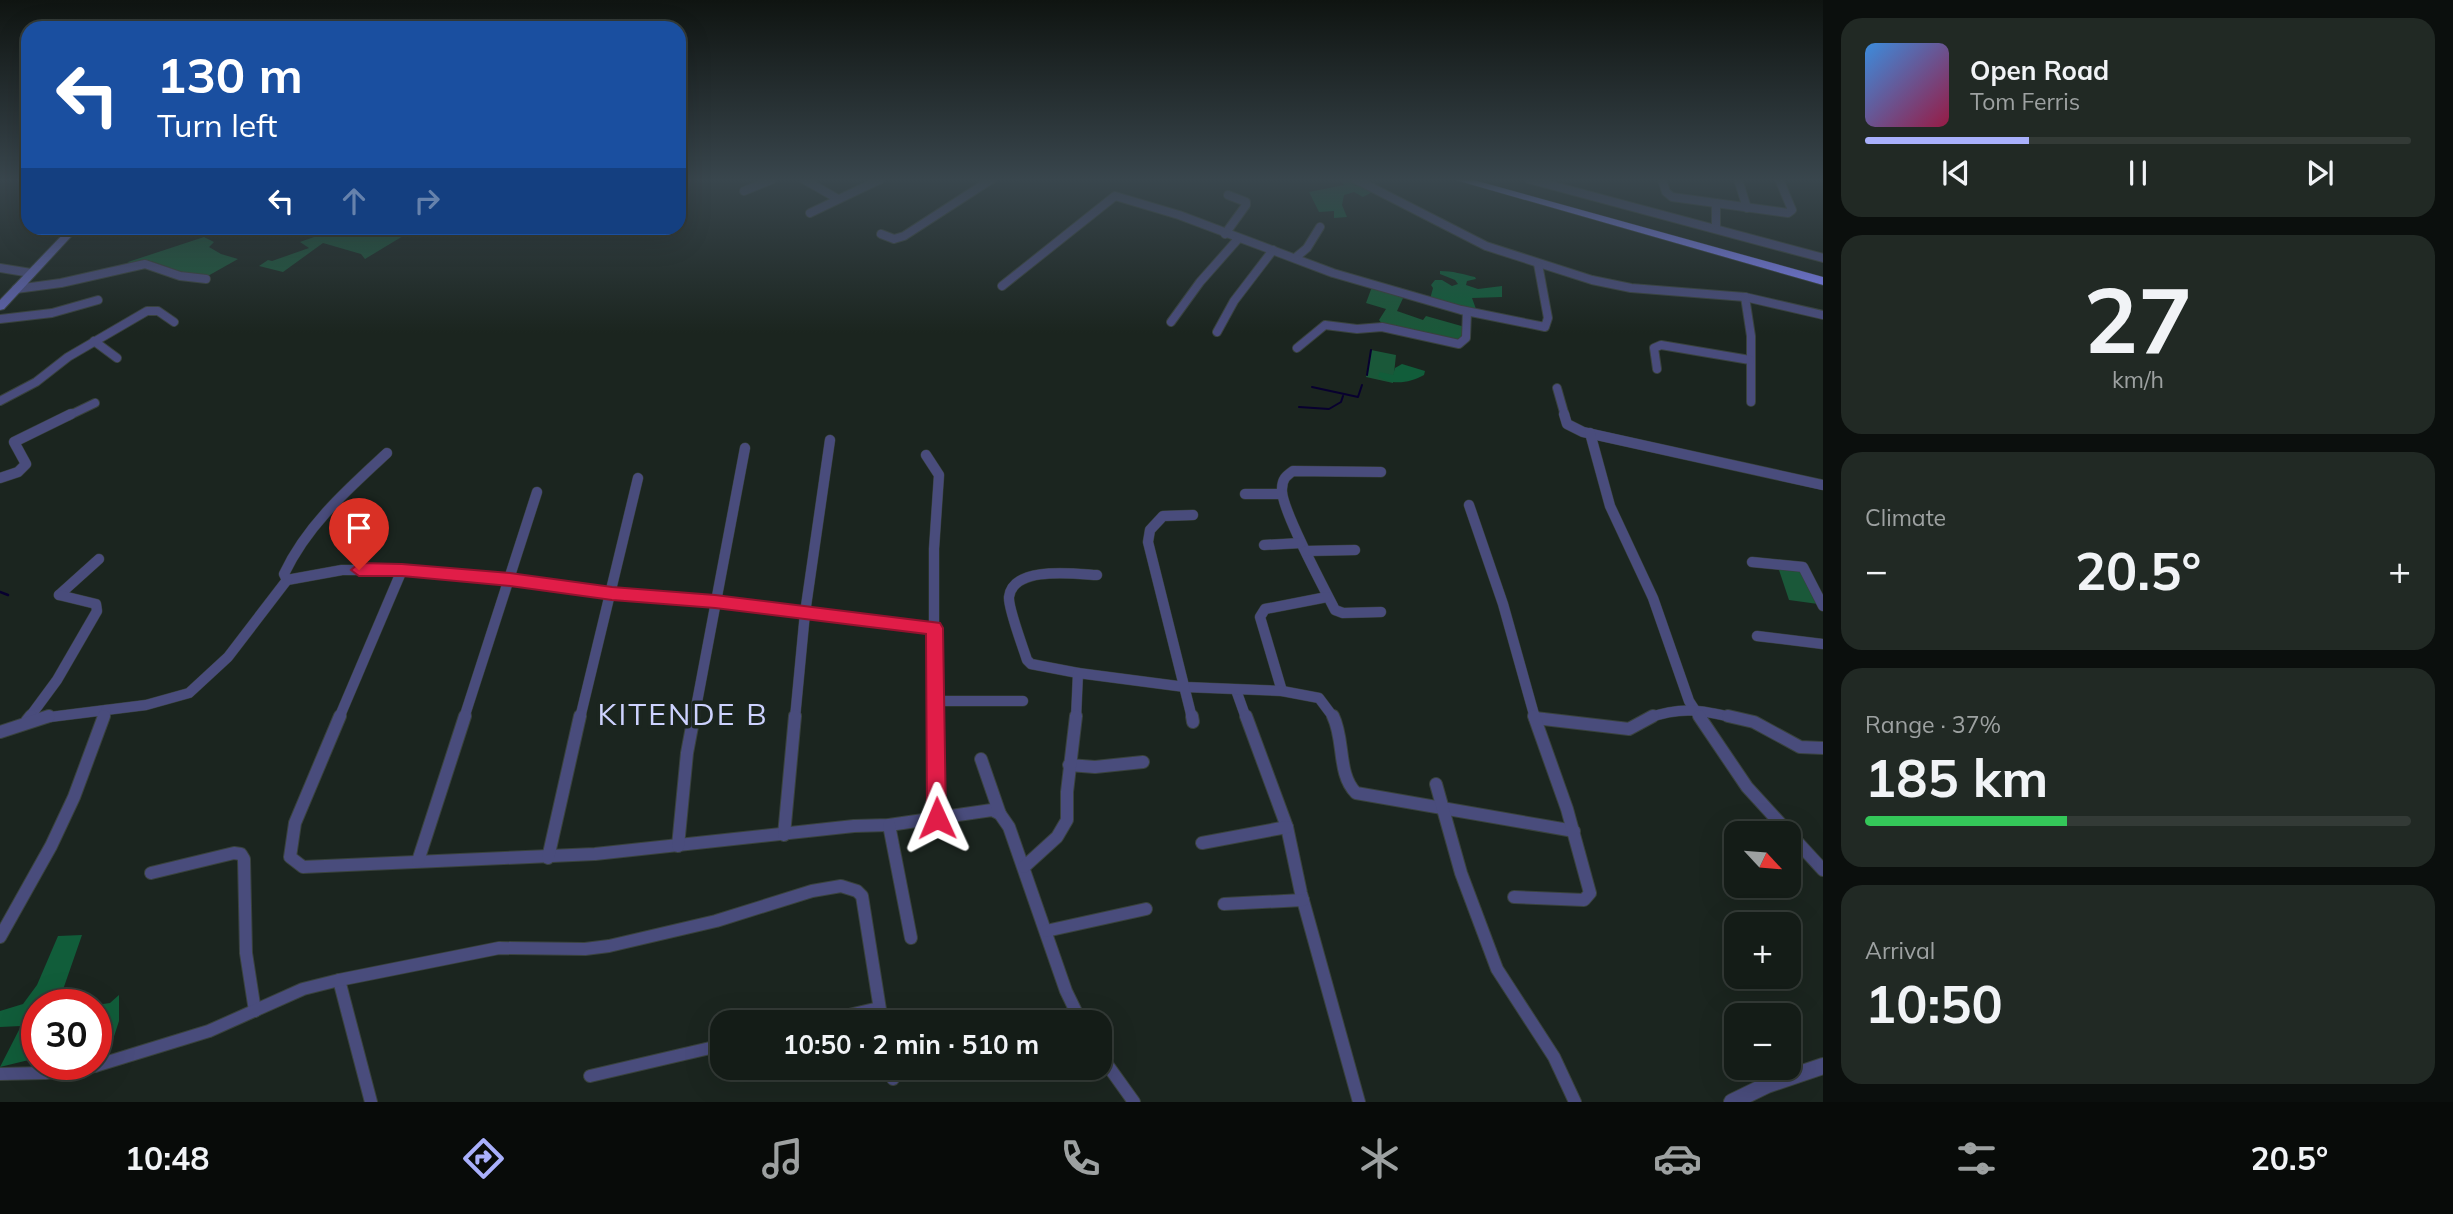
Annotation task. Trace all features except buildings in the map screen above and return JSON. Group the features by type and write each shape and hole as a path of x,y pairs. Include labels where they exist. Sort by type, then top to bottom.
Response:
{"highway":[{"path":"1644,230 1823,281"},
{"path":"1670,230 1823,273"}],"main road":[{"path":"0,307 67,235"}],"street":[{"path":"881,234 894,239 912,230"},
{"path":"1002,286 1071,230"},
{"path":"1216,230 1333,273 1467,312 1545,327 1548,318 1538,264"},
{"path":"1225,234 1228,230"},
{"path":"1295,258 1307,248 1318,230"},
{"path":"1456,230 1476,241 1538,264 1631,288 1745,297 1823,315"},
{"path":"1721,230 1823,258"},
{"path":"1171,322 1200,282 1238,239"},
{"path":"1217,332 1234,301 1273,250"},
{"path":"16,289 61,283 145,264 180,276 206,279"},
{"path":"0,268 31,273"},
{"path":"1745,297 1753,333 1750,360 1751,402"},
{"path":"0,319 52,313 97,300"},
{"path":"0,401 46,376 57,364 147,311 159,311 174,322"},
{"path":"1297,348 1325,325 1357,329 1382,327 1459,344 1466,338 1467,312"},
{"path":"94,341 117,358"},
{"path":"1657,369 1654,348 1661,345 1750,360"},
{"path":"1557,388 1567,424 1590,433 1823,485"},
{"path":"0,478 18,472 26,464 14,442 95,403"},
{"path":"1590,433 1611,506 1653,598 1685,690 1695,709 1746,787 1823,870"},
{"path":"784,835 805,613 830,440"},
{"path":"678,846 687,752 745,448"},
{"path":"287,580 284,574 290,558 330,511 387,453"},
{"path":"926,455 939,475 933,549 937,818"},
{"path":"1381,472 1293,471 1284,478 1282,494 1327,597 1339,612 1381,612"},
{"path":"548,858 568,759 612,594 638,478"},
{"path":"418,862 537,492"},
{"path":"1245,494 1282,494"},
{"path":"1469,505 1503,604 1535,718 1574,831 1590,893 1584,900 1514,897"},
{"path":"1193,515 1163,516 1150,530 1148,542 1193,722"},
{"path":"1264,545 1355,551"},
{"path":"27,721 57,680 97,611 96,604 59,595 99,559"},
{"path":"1752,562 1803,567 1823,606"},
{"path":"0,732 27,721 65,713 170,700 191,692 206,680 231,652 287,580 342,570 402,570 510,579 612,594 715,602 934,628"},
{"path":"402,570 295,822 290,856 303,867 548,858 889,825 983,810 1000,814"},
{"path":"1097,575 1026,576 1010,590 1009,598 1027,660 1031,664 1185,687 1282,691 1319,698 1331,710 1341,735 1344,780 1351,790 1392,801 1574,831"},
{"path":"1282,691 1260,617 1265,609 1327,597"},
{"path":"1757,636 1823,644"},
{"path":"1024,867 1049,845 1067,820 1069,765 1074,746 1078,673"},
{"path":"1236,690 1287,827 1303,900 1359,1102"},
{"path":"935,701 1023,701"},
{"path":"0,937 62,821 106,709"},
{"path":"1535,718 1629,729 1671,709 1695,709 1754,722 1800,747 1823,748"},
{"path":"981,759 1000,814 1006,820 1024,867 1066,992 1075,1010"},
{"path":"1069,765 1095,767 1143,762"},
{"path":"1436,784 1461,873 1497,969 1554,1057 1575,1102"},
{"path":"889,825 911,938"},
{"path":"1202,843 1287,827"},
{"path":"151,873 234,853 241,854 244,859 246,953 255,1011"},
{"path":"0,1074 45,1073 95,1066 196,1035 303,989 339,980 499,948 584,949 609,946 716,921 812,891 841,886 858,891 862,897 879,1008 870,1010"},
{"path":"1224,904 1303,900"},
{"path":"1046,931 1146,909"},
{"path":"339,980 371,1102"},
{"path":"590,1076 710,1048"},
{"path":"1732,1102 1767,1085 1823,1066"},
{"path":"1112,1071 1134,1102"}],"green space":[{"path":"405,235 365,259 361,254 323,243 283,272 259,266 268,260 309,248 300,242 314,237"},
{"path":"204,237 214,242 209,247 238,259 206,277 188,274 151,261 131,266 128,262"},
{"path":"1440,271 1475,277 1476,279 1467,281 1466,285 1478,289 1502,286 1502,297 1472,298 1476,309 1470,310 1430,299 1433,288 1431,285 1435,280 1442,280 1452,286 1458,284 1440,274"},
{"path":"1373,284 1405,294 1397,311 1423,320 1426,316 1465,327 1462,342 1383,325 1379,320 1386,309 1366,303"},
{"path":"1371,350 1396,355 1393,383 1366,377"},
{"path":"1402,364 1425,371 1424,375 1401,382 1378,376 1380,372 1393,375 1395,368"},
{"path":"1778,567 1801,569 1818,604 1789,600"},
{"path":"82,935 63,989 34,989 37,985 58,936"},
{"path":"119,995 119,1021 112,1043 112,1001"},
{"path":"21,1005 21,1026 0,1027 0,1011"},
{"path":"21,1026 21,1062 0,1067"}],"waterway":[{"path":"1367,375 1371,350"},
{"path":"1312,387 1358,397 1362,385"},
{"path":"1299,407 1329,409 1341,402 1343,396"},
{"path":"0,592 8,595"}],"district":[{"name":"KITENDE B","path":"683,714"}],"route":[{"path":"359,570 402,570 510,579 612,594 715,602 934,628 937,818"}]}
